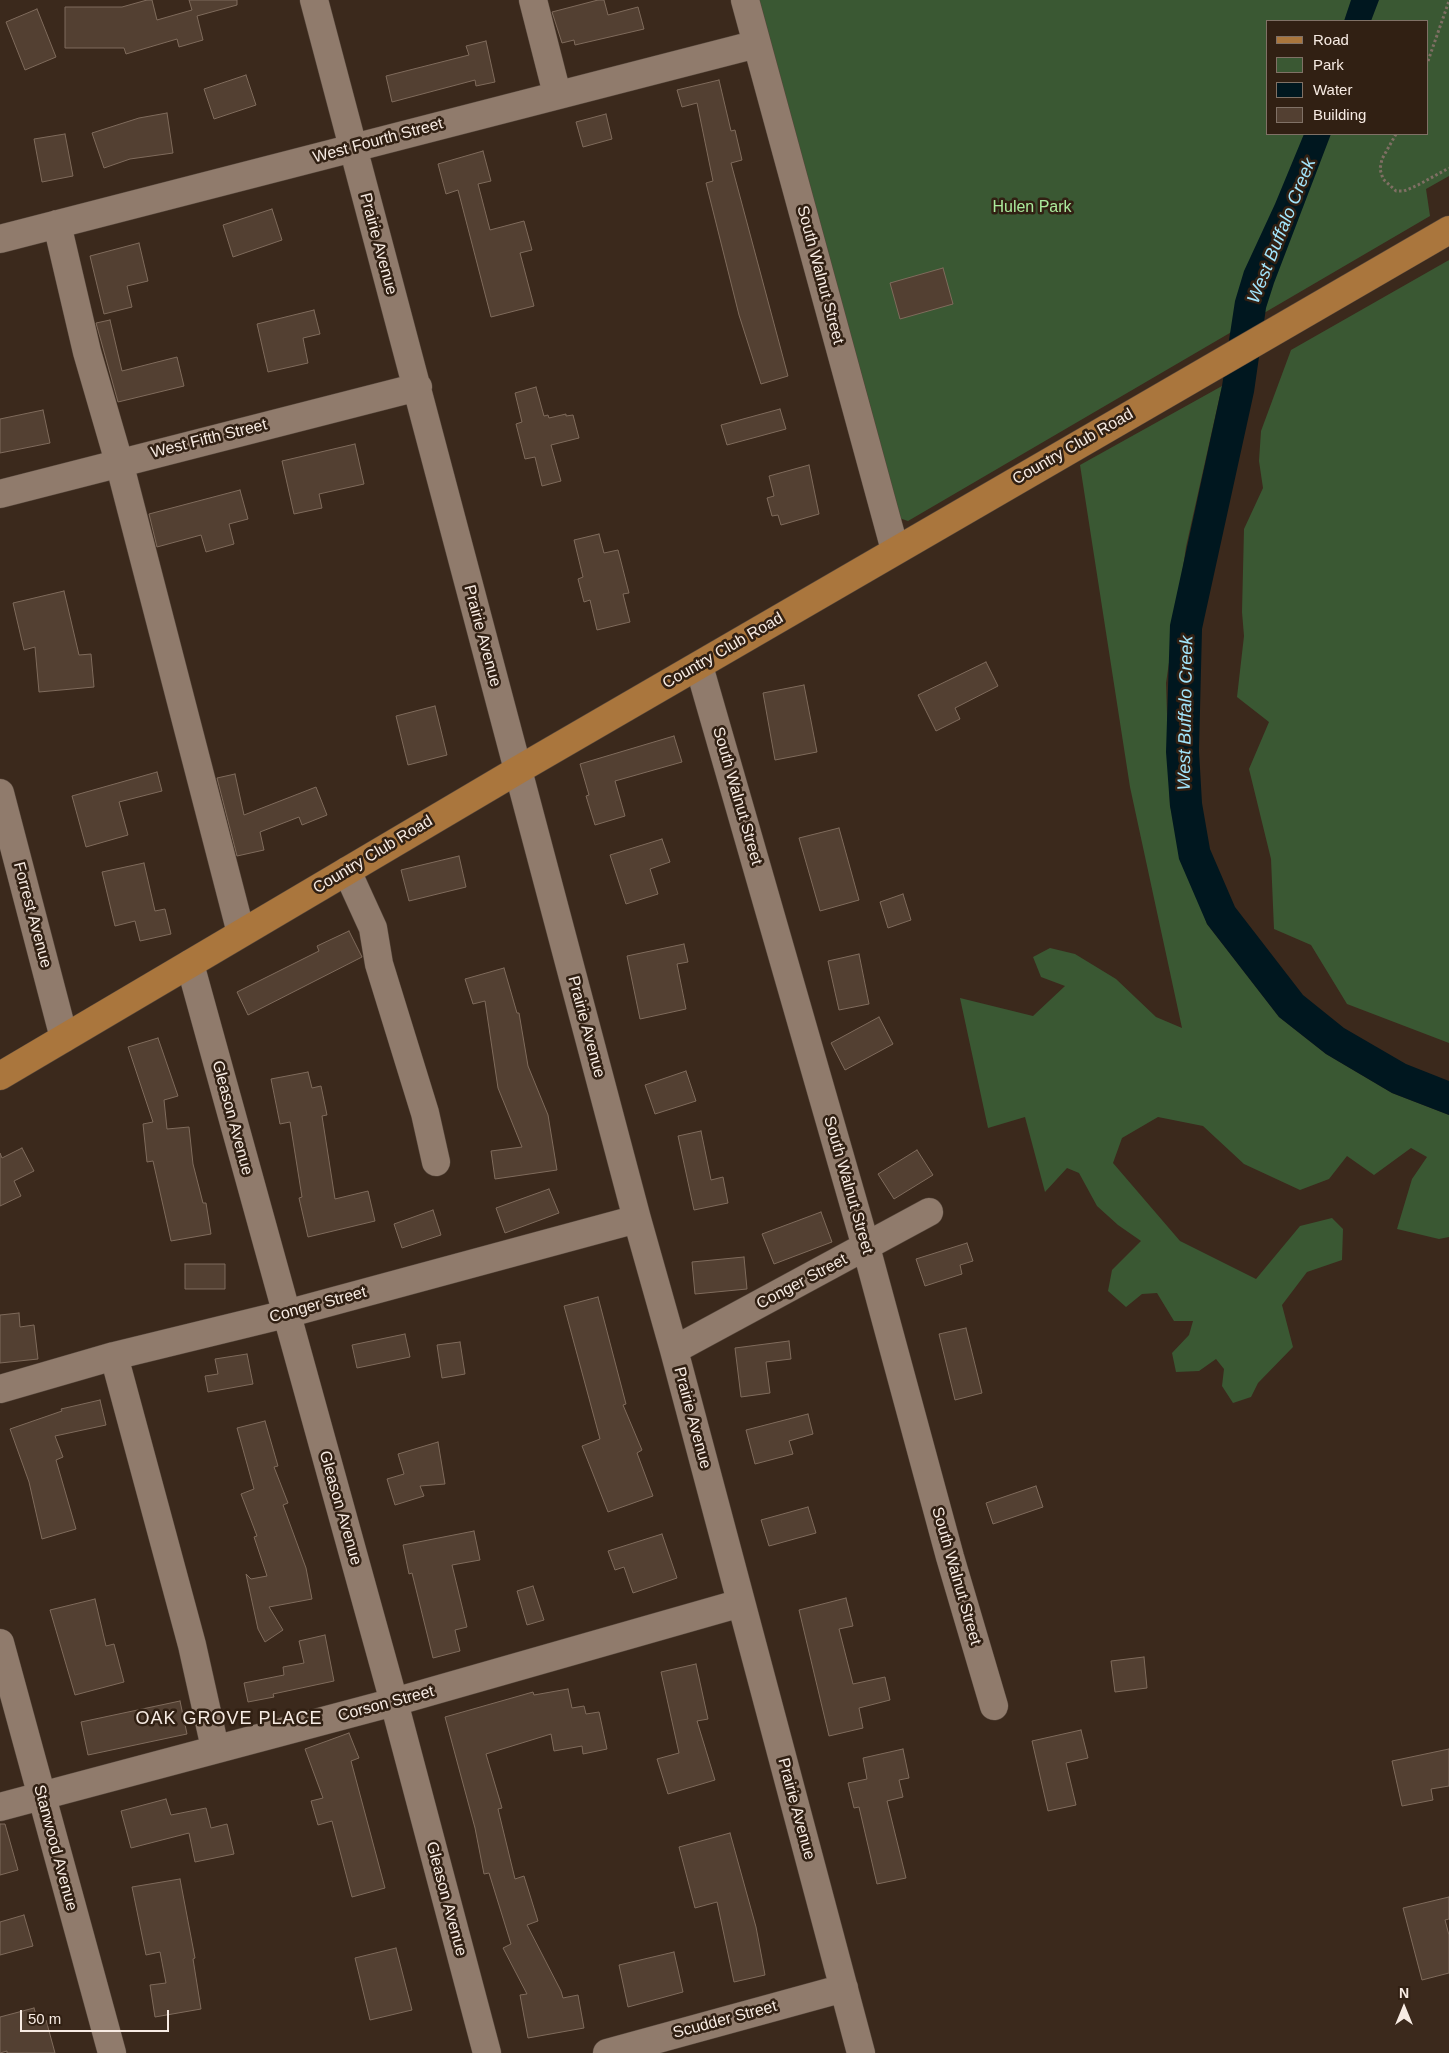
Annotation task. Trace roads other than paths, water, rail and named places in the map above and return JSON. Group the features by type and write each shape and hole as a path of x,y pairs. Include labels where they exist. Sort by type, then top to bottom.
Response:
{"main road":[{"name":"Country Club Road","path":"0,1076 518,770 1449,230"}],"street":[{"name":"Prairie Avenue","path":"314,0 637,1219 674,1350 861,2053"},
{"path":"533,0 557,94"},
{"name":"South Walnut Street","path":"745,0 895,550"},
{"name":"West Fourth Street","path":"0,239 757,44"},
{"path":"57,224 87,352 119,462 241,933"},
{"name":"West Fifth Street","path":"0,494 418,387"},
{"name":"South Walnut Street","path":"699,666 866,1247 950,1557 994,1706"},
{"name":"Forrest Avenue","path":"0,792 64,1038"},
{"path":"346,871 373,928 379,964 423,1104 436,1162"},
{"name":"Gleason Avenue","path":"190,964 394,1702 487,2053"},
{"name":"Conger Street","path":"674,1350 929,1212"},
{"name":"Conger Street","path":"0,1389 114,1356 286,1314 637,1219"},
{"path":"114,1356 192,1644 215,1748"},
{"name":"Corson Street","path":"0,1807 215,1748 394,1702 740,1603"},
{"name":"Stanwood Avenue","path":"0,1644 112,2053"},
{"name":"Scudder Street","path":"607,2053 844,1988"}],"water":[{"path":"1351,0 1379,0 1371,20 1344,20"},
{"name":"West Buffalo Creek","path":"1304,135 1331,135 1266,308 1254,392 1202,629 1199,751 1202,803 1210,849 1235,907 1303,995 1344,1028 1406,1064 1449,1081 1449,1115 1392,1093 1326,1054 1279,1017 1207,924 1179,859 1170,806 1166,752 1170,625 1222,386 1235,301 1244,271 1275,204"}],"district":[{"name":"OAK GROVE PLACE","path":"229,1719"}],"park label":[{"name":"Hulen Park","path":"1032,208"}]}
